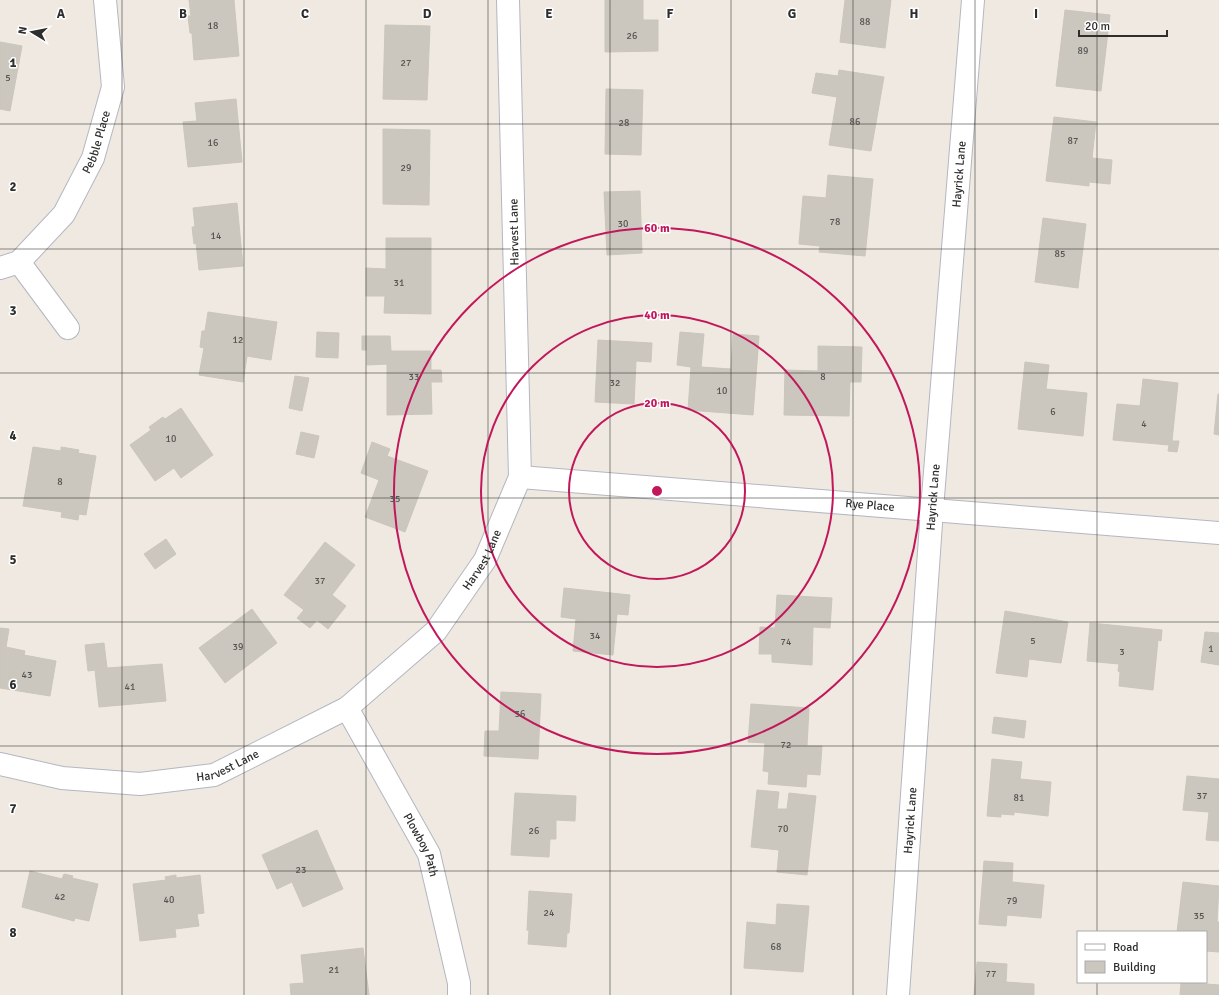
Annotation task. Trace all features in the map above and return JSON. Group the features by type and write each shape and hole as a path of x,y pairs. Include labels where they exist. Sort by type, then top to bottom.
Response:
{"street":[{"name":"Pebble Place","path":"68,328 10,265 64,214 93,158 113,87 105,0"},
{"name":"Harvest Lane","path":"0,764 62,778 140,784 214,775 347,708 436,631 485,560 520,477 508,0"},
{"name":"Hayrick Lane","path":"898,995 932,509 973,0"},
{"name":"Rye Place","path":"520,477 1219,533"},
{"name":"Plowboy Path","path":"347,708 429,854 459,983 459,995"}],"building":[{"path":"189,0 234,0 239,56 194,60 192,33 190,33 188,16 191,16"},
{"path":"605,0 643,0 643,20 658,20 658,51 605,52"},
{"path":"845,0 891,0 885,48 840,42"},
{"path":"1065,10 1110,15 1101,91 1056,86"},
{"path":"385,25 430,26 427,100 383,99"},
{"path":"0,42 22,46 10,111 0,109"},
{"path":"839,70 884,77 871,151 829,145 837,97 812,93 816,73 838,76"},
{"path":"606,89 643,90 641,155 605,154"},
{"path":"236,99 242,162 188,167 183,122 197,121 195,103"},
{"path":"1054,117 1096,122 1092,158 1112,160 1110,184 1089,182 1089,186 1046,181"},
{"path":"383,129 430,130 429,205 383,204"},
{"path":"828,175 873,179 865,256 819,252 820,246 799,244 803,196 826,198"},
{"path":"640,191 642,253 607,255 604,192"},
{"path":"237,203 243,266 199,270 196,243 194,244 192,227 195,227 193,208"},
{"path":"1043,218 1086,224 1078,288 1035,282"},
{"path":"386,238 431,238 431,314 384,313 385,296 366,296 366,268 386,269"},
{"path":"208,312 277,322 271,360 247,356 243,382 199,375 204,348 200,347 202,331 205,331"},
{"path":"317,332 339,333 338,358 316,357"},
{"path":"680,332 704,334 701,367 731,369 733,334 759,336 753,415 688,410 691,367 677,365"},
{"path":"362,336 390,336 391,351 431,351 431,370 441,370 442,382 431,382 432,414 387,415 387,364 367,365 367,350 362,350"},
{"path":"598,340 652,343 651,362 636,361 634,404 595,402"},
{"path":"818,346 862,347 861,382 850,382 849,416 784,415 785,370 818,371"},
{"path":"1025,362 1049,365 1046,389 1087,393 1083,436 1018,429"},
{"path":"295,376 309,378 302,411 289,408"},
{"path":"1143,379 1178,383 1172,441 1179,441 1177,452 1168,451 1169,445 1113,440 1117,404 1140,406"},
{"path":"1219,394 1219,435 1214,434"},
{"path":"181,408 213,455 181,478 174,468 155,481 130,445 151,430 149,427 163,417 165,419"},
{"path":"301,432 319,436 314,458 296,454"},
{"path":"372,442 390,449 387,456 428,471 405,532 365,517 379,480 361,473"},
{"path":"33,447 61,451 61,447 79,450 78,453 96,456 86,515 79,514 78,520 61,517 62,512 23,506"},
{"path":"166,539 176,554 155,569 144,554"},
{"path":"325,542 355,565 332,595 346,606 328,629 317,620 310,628 297,618 304,610 284,595"},
{"path":"564,588 630,595 628,615 617,614 613,655 573,651 576,619 561,617"},
{"path":"777,595 832,598 830,628 813,627 812,665 772,662 772,654 759,654 760,627 775,628"},
{"path":"252,609 277,643 225,683 199,648"},
{"path":"1005,611 1068,622 1061,663 1029,659 1027,677 996,673"},
{"path":"1090,623 1162,630 1161,641 1158,640 1153,690 1119,686 1119,664 1087,661"},
{"path":"0,628 9,629 6,647 25,651 24,655 56,661 50,696 0,688"},
{"path":"1205,632 1219,633 1219,665 1201,662"},
{"path":"104,643 107,668 162,664 166,701 99,707 95,670 88,671 85,645"},
{"path":"501,692 541,694 538,759 484,756 485,731 499,731"},
{"path":"751,704 809,708 807,746 822,746 820,775 807,774 806,787 768,784 769,772 763,771 765,743 748,742"},
{"path":"994,717 1026,721 1024,738 992,733"},
{"path":"992,759 1022,762 1020,779 1051,782 1048,816 1014,812 1014,815 1001,814 1001,817 987,816"},
{"path":"1187,776 1219,779 1219,841 1206,840 1209,812 1183,810"},
{"path":"757,790 779,792 777,809 787,809 789,793 816,796 807,875 777,872 779,850 751,847"},
{"path":"515,793 576,796 575,821 556,820 556,839 550,839 549,857 511,855"},
{"path":"317,830 343,889 303,907 292,882 277,889 262,855"},
{"path":"984,861 1013,863 1012,882 1044,885 1041,918 1007,915 1006,926 979,924"},
{"path":"30,871 62,879 64,874 73,876 72,878 98,884 89,921 75,918 74,921 22,907"},
{"path":"176,875 176,878 200,875 204,913 197,914 199,926 175,929 176,937 140,941 133,884 166,880 165,877"},
{"path":"1183,882 1219,886 1217,922 1219,922 1219,952 1207,951 1207,931 1177,931"},
{"path":"529,891 572,894 569,933 567,933 566,947 528,944 529,931 527,930"},
{"path":"777,904 809,906 803,972 744,968 747,922 776,925"},
{"path":"363,948 369,995 291,995 290,984 304,983 301,955"},
{"path":"977,962 1007,964 1006,982 1034,984 1034,995 974,995"},
{"path":"1181,983 1219,985 1219,995 1180,995"}]}
